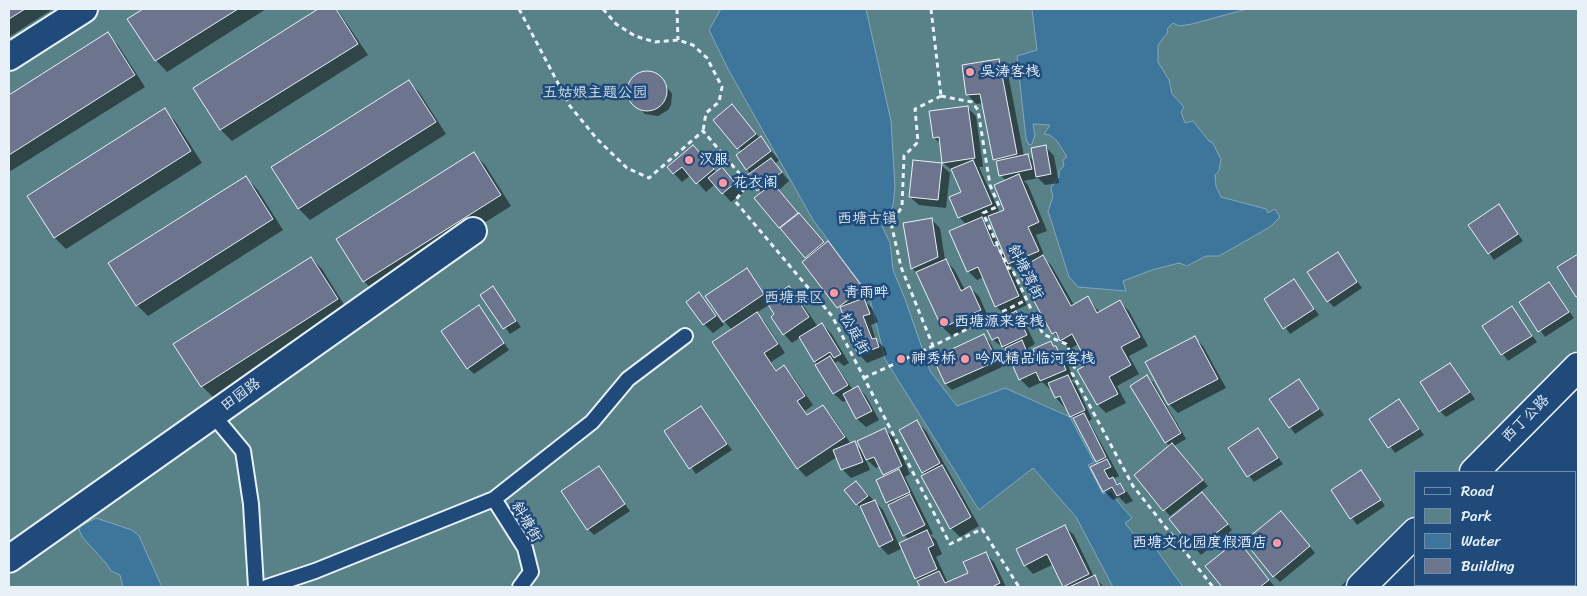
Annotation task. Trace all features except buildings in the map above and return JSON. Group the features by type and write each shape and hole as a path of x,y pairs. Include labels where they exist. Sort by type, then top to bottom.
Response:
{"street":[{"path":"9,57 84,9"},
{"name":"田园路","path":"9,559 473,231"},
{"name":"西丁公路","path":"1475,471 1578,367"},
{"path":"1361,587 1414,534"}],"lane":[{"path":"267,587 315,571 494,499 592,422 628,379 685,336"},
{"path":"213,415 244,451 251,504 256,587"},
{"name":"斜塘街","path":"494,499 524,548 531,572 520,587"}],"path":[{"path":"519,9 570,106 597,139 627,168 649,178 703,131 706,113 720,102 722,87 707,58 693,45 678,40 655,42 635,36 616,24 603,9"},
{"path":"677,9 678,40"},
{"path":"930,9 941,96 915,109 918,142 904,156 902,206 891,223 901,267 933,346"},
{"name":"斜塘湾街","path":"941,96 972,102 978,110 990,185 999,206 984,213 1008,268 1012,269 1043,334 1066,344 1076,362 1072,373 1133,486 1213,587"},
{"name":"松庭街","path":"703,131 739,173 744,189 735,200 832,316 950,544 982,529 1019,587"},
{"path":"864,378 1026,300"}],"green space":[{"name":"西塘景区","path":"9,9 1578,9 1578,350 1458,471 1414,471 1414,516 1340,587 9,587"}],"water":[{"path":"721,9 866,9 891,121 895,187 893,206 882,226 890,243 893,270 930,371 957,406 1005,388 1070,417 1094,462 1088,465 1103,494 1111,490 1118,502 1132,518 1125,523 1144,547 1151,542 1183,587 1113,587 1076,517 1033,468 979,510 885,359 869,295 813,220 728,69 709,30"},
{"path":"1032,9 1247,9 1192,24 1179,26 1173,23 1167,29 1168,32 1158,45 1158,62 1169,80 1172,94 1184,107 1181,112 1185,123 1193,121 1209,141 1212,142 1221,159 1219,171 1215,175 1216,186 1221,197 1266,209 1268,213 1275,209 1280,217 1270,227 1219,256 1206,256 1187,266 1179,263 1152,270 1123,281 1126,291 1078,287 1069,277 1048,211 1053,197 1051,188 1059,176 1059,171 1064,166 1063,160 1067,157 1057,141 1050,135 1044,134 1050,125 1033,124 1035,135 1032,144 1029,145 1026,139 1017,56 1037,50"},
{"path":"96,518 132,530 139,536 162,587 123,587 120,575 111,571 83,538 79,530 81,526"}],"place":[{"name":"吴涛客栈","path":"970,72"},
{"name":"汉服","path":"689,160"},
{"name":"花衣阁","path":"723,183"},
{"name":"青雨畔","path":"834,293"},
{"name":"西塘源来客栈","path":"944,322"},
{"name":"神秀桥","path":"901,359"},
{"name":"吟风精品临河客栈","path":"965,359"},
{"name":"西塘文化园度假酒店","path":"1277,543"}],"park label":[{"name":"五姑娘主题公园","path":"595,93"},
{"name":"西塘古镇","path":"867,219"}]}
